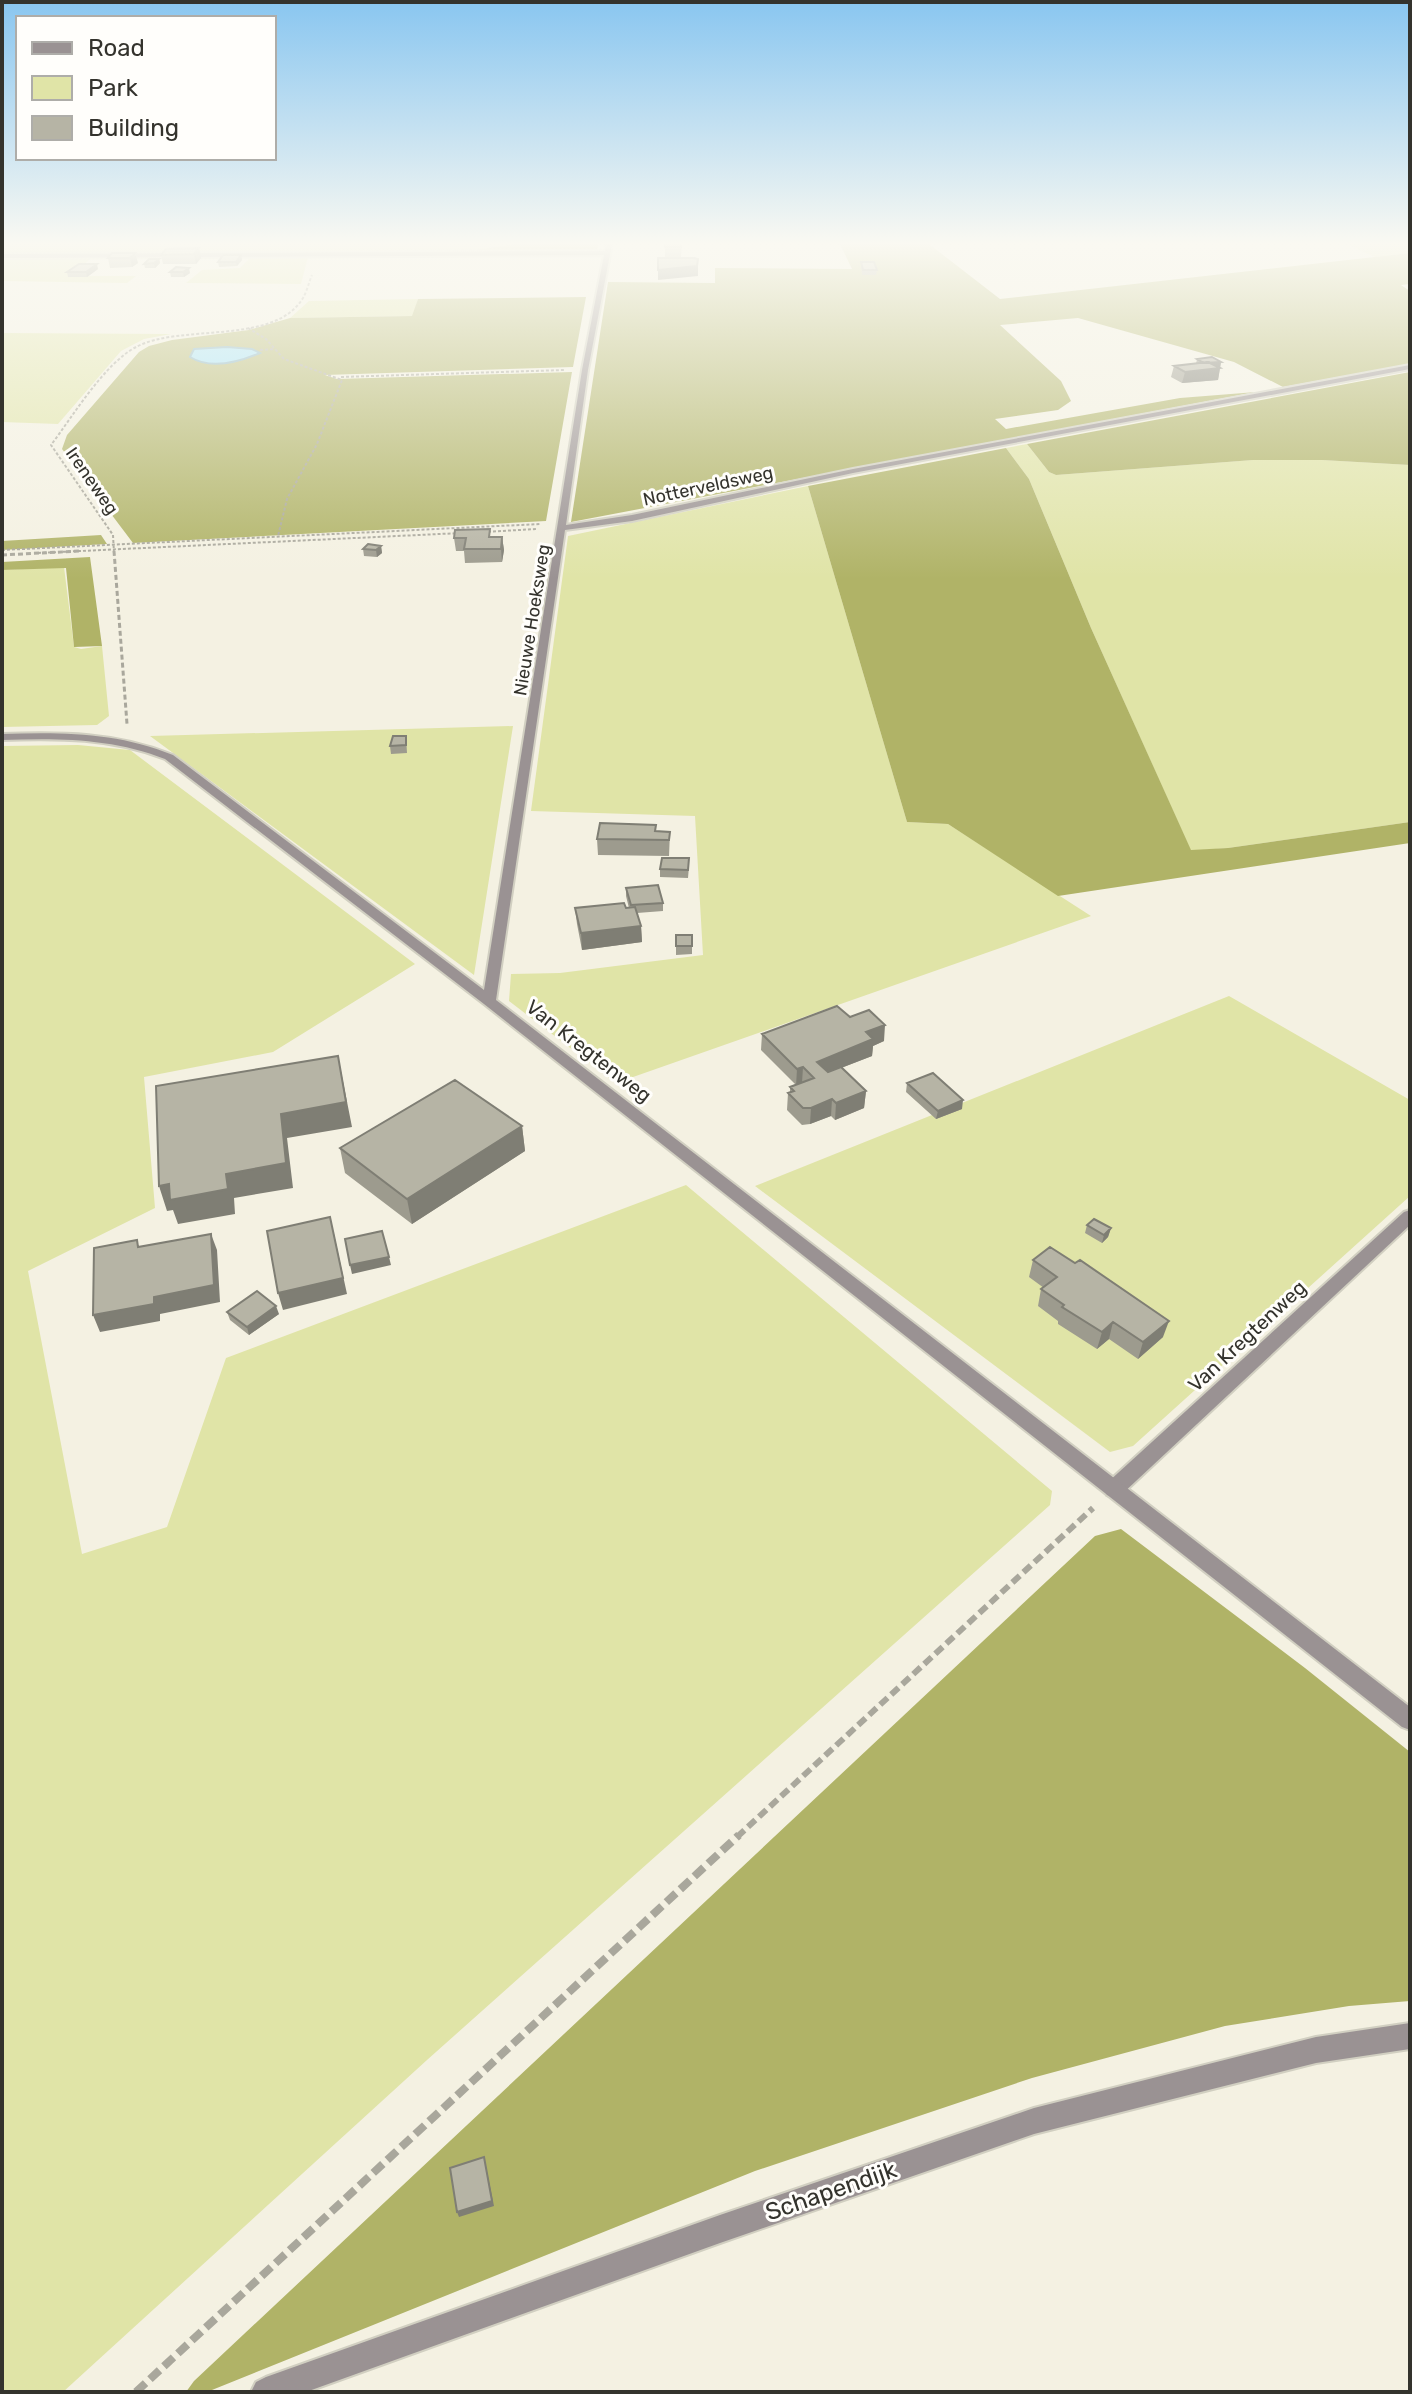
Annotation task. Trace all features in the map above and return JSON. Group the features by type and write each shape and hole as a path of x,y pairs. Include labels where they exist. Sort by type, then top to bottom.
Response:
{"street":[{"name":"Nieuwe Hoeksweg","path":"489,1001 588,356"},
{"name":"Notterveldsweg","path":"562,528 619,521 853,471 1410,367"},
{"name":"Van Kregtenweg","path":"2,737 68,735 129,741 169,757 489,1001 1410,1720"},
{"name":"Van Kregtenweg","path":"1114,1489 1410,1216"},
{"name":"Schapendijk","path":"266,2392 720,2229 1034,2121 1316,2050 1410,2036"}],"path":[{"name":"Ireneweg","path":"128,356 51,445 113,535 129,741"},
{"path":"280,356 341,377 585,370"},
{"path":"278,536 287,499 335,405 341,377"},
{"path":"113,547 541,524"},
{"path":"2,553 562,528"},
{"path":"136,2392 1114,1489"}],"green space":[{"path":"2,356 117,356 58,424 2,422"},
{"path":"136,356 575,356 573,367 325,375 337,379 572,372 546,521 133,543 62,449 67,435"},
{"path":"597,356 1033,356 1061,381 1071,401 1058,410 995,419 1006,429 1180,398 1256,392 571,522"},
{"path":"1212,356 1410,356 1410,364 1283,387 1234,362"},
{"path":"1410,372 1410,465 1253,460 1056,475 1049,472 1027,444"},
{"path":"1027,444 1049,472 1056,475 1253,460 1410,465 1410,822 1191,851 1091,628 1029,479 1006,448"},
{"path":"1006,448 1029,479 1091,628 1191,850 1228,848 1410,822 1410,843 1058,896 948,824 907,822 808,486"},
{"path":"808,486 907,822 948,824 1091,916 616,1083 509,1001 511,974 560,973 703,955 695,816 531,811 568,536"},
{"path":"101,535 107,544 2,550 2,541"},
{"path":"90,557 102,646 74,647 66,568 2,570 2,562"},
{"path":"64,567 74,647 102,646 109,716 97,725 2,727 2,570"},
{"path":"513,726 474,975 150,736"},
{"path":"78,745 130,750 415,964 273,1052 144,1077 155,1208 28,1271 82,1554 167,1527 226,1358 686,1185 1052,1491 1050,1505 427,2060 63,2392 2,2392 2,746"},
{"path":"1229,996 1410,1100 1410,1196 1133,1446 1110,1452 755,1186"},
{"path":"1121,1529 1410,1752 1410,2001 1349,2006 1225,2026 1032,2078 755,2171 207,2392 186,2392 194,2381 1095,1536"}],"water":[{"path":"191,356 252,356 216,364"}],"building":[{"path":"1212,357 1221,362 1204,363 1197,359"},
{"path":"1208,362 1220,368 1185,372 1174,366"},
{"path":"490,529 489,537 502,537 501,549 464,549 466,538 454,538 455,530"},
{"path":"368,544 381,546 376,550 363,549"},
{"path":"393,736 406,736 406,745 390,746"},
{"path":"600,823 656,825 655,831 670,832 669,840 597,839"},
{"path":"662,858 689,858 688,870 660,869"},
{"path":"658,885 663,903 631,905 626,888"},
{"path":"624,903 626,908 635,907 641,926 581,933 575,908"},
{"path":"676,935 692,935 692,946 676,946"},
{"path":"837,1006 850,1017 869,1010 885,1025 866,1032 873,1039 817,1062 828,1072 841,1067 866,1091 836,1103 832,1099 803,1108 788,1093 794,1091 790,1087 814,1078 803,1067 797,1069 762,1034"},
{"path":"338,1056 346,1102 281,1114 286,1163 226,1174 228,1189 170,1200 169,1184 159,1186 156,1086"},
{"path":"933,1073 963,1100 938,1111 907,1083"},
{"path":"455,1080 522,1126 407,1199 340,1148"},
{"path":"330,1217 343,1278 278,1293 267,1231"},
{"path":"1094,1219 1111,1228 1104,1235 1087,1225"},
{"path":"382,1231 389,1257 350,1265 345,1239"},
{"path":"211,1234 214,1285 154,1297 154,1304 93,1315 94,1248 137,1240 138,1247"},
{"path":"1050,1247 1075,1263 1080,1260 1169,1321 1143,1342 1113,1322 1102,1332 1062,1307 1064,1305 1041,1289 1057,1277 1033,1260"},
{"path":"257,1291 276,1306 247,1327 227,1312"},
{"path":"484,2157 492,2201 457,2212 450,2168"}]}
